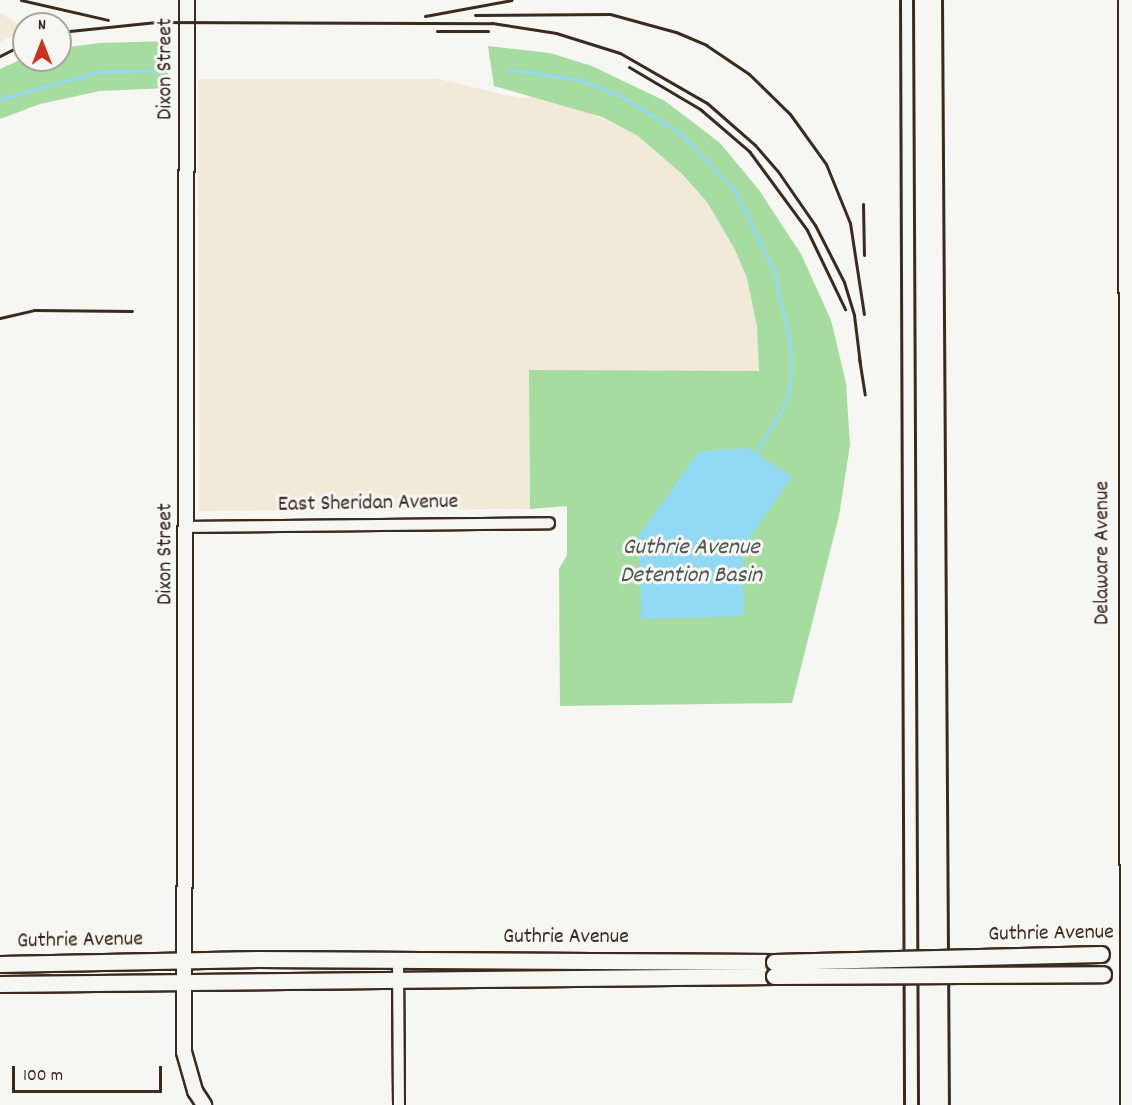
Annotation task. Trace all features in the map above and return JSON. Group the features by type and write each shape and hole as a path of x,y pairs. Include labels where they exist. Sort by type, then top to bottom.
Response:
{"main road":[{"name":"Delaware Avenue","path":"1126,0 1129,201 1130,974 1128,1105"},
{"name":"Guthrie Avenue","path":"0,984 398,981 774,969 1129,954"},
{"name":"Guthrie Avenue","path":"0,964 398,961 1130,974"}],"street":[{"name":"Dixon Street","path":"188,0 184,1052 195,1091 204,1105"},
{"name":"East Sheridan Avenue","path":"187,527 549,523"},
{"path":"398,961 399,1105"}],"shaded area":[{"path":"0,13 12,20 12,36 0,42"},
{"path":"198,79 438,79 520,98 536,96 580,108 638,136 664,156 707,202 734,248 747,278 757,327 759,371 529,371 530,509 199,511"}],"green space":[{"path":"169,41 168,88 100,91 40,104 0,119 0,69 12,64 12,72 72,72 72,46 99,43"},
{"path":"488,46 550,53 592,66 665,101 720,143 759,190 801,254 831,320 846,383 850,445 839,516 792,703 560,706 559,569 567,555 567,506 530,509 529,370 759,371 757,327 747,278 734,248 707,202 682,174 638,136 602,117 494,86"}],"water":[{"name":"Guthrie Avenue Detention Basin","path":"748,448 792,477 743,548 744,616 641,619 639,535 699,451"}],"waterway":[{"path":"508,69 580,80 623,97 681,134 735,191 774,271 790,344 792,371 787,400 755,454"},
{"path":"0,99 98,72 160,70"}],"railway":[{"path":"21,0 108,20"},
{"path":"425,16 512,0"},
{"path":"900,0 904,1105"},
{"path":"913,0 918,1105"},
{"path":"942,0 949,1105"},
{"path":"475,15 610,14 676,32 706,45 749,74 790,114 826,164 850,223 864,314"},
{"path":"72,31 156,22 492,23 556,33 620,53 707,103 755,145 777,170 815,225 844,282 854,315 860,364"},
{"path":"437,31 488,31"},
{"path":"0,56 12,50"},
{"path":"629,67 700,109 749,151 807,230 845,309"},
{"path":"863,204 864,255"},
{"path":"0,318 34,310 132,311"},
{"path":"859,358 865,395"}]}
